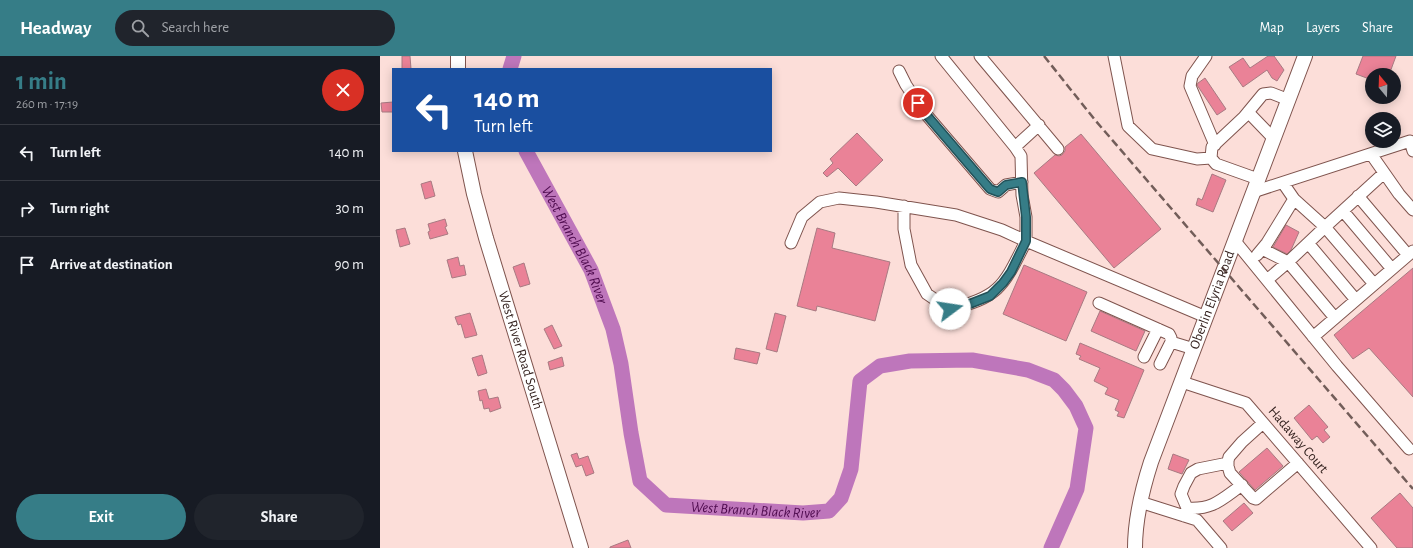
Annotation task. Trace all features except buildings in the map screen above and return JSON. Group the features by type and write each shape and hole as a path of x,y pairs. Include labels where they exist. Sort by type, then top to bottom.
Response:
{"main road":[{"path":"458,56 458,68"},
{"name":"Oberlin Elyria Road","path":"1135,548 1136,524 1140,502 1151,462 1304,57"},
{"name":"West River Road South","path":"465,152 474,194 486,238 581,548"}],"street":[{"path":"904,206 904,229 911,265 927,294 950,309 967,305 990,296 1003,283 1011,272 1026,241 1026,217 1021,156 941,56"},
{"path":"980,56 1058,148"},
{"path":"1114,56 1128,126 1152,149 1197,159 1211,158"},
{"path":"1206,56 1192,76 1190,86 1215,144"},
{"path":"899,70 906,85 924,112 990,189 998,192 1006,185 1022,182"},
{"path":"1258,179 1216,164 1211,158 1212,148 1248,112 1263,94 1271,93 1288,100"},
{"path":"1248,112 1274,138"},
{"path":"1015,147 1039,125"},
{"path":"1253,192 1371,154 1412,144"},
{"path":"1371,154 1399,194 1413,210"},
{"path":"1266,280 1288,262 1384,173"},
{"path":"1283,183 1294,199 1325,227 1374,284"},
{"path":"1313,337 1411,253 1358,196"},
{"path":"791,243 802,217 820,202 839,198 904,206 956,215 994,227 1206,317"},
{"path":"1252,262 1267,243 1294,199"},
{"path":"1342,211 1392,269"},
{"path":"1235,241 1313,337 1409,449"},
{"path":"1308,243 1356,300"},
{"path":"1262,250 1288,262 1335,318"},
{"path":"1099,303 1169,334 1171,342 1160,364"},
{"path":"1144,357 1158,329"},
{"path":"1171,342 1194,349"},
{"name":"Hadaway Court","path":"1182,382 1246,403 1371,548"},
{"path":"1263,422 1229,457 1228,463 1230,473 1253,498 1257,498 1298,463"},
{"path":"1186,512 1181,494 1191,473 1198,469 1228,463"},
{"path":"1186,512 1212,506 1242,485"},
{"path":"1140,502 1186,512 1197,520 1221,548"}],"waterway":[{"name":"West Branch Black River","path":"510,68 514,56"},
{"name":"West Branch Black River","path":"527,152 591,270 613,329 621,364 640,481 666,505 803,513 829,511 841,498 851,469 860,381 880,366 910,361 972,360 1028,370 1054,380 1076,406 1086,428 1077,489 1051,548"}],"railway":[{"path":"1044,56 1095,120 1413,489"}],"route":[{"path":"918,103 990,189 998,192 1006,185 1022,182 1022,195 1026,217 1026,241 1011,272 1003,283 990,296 967,305 950,309"}]}
